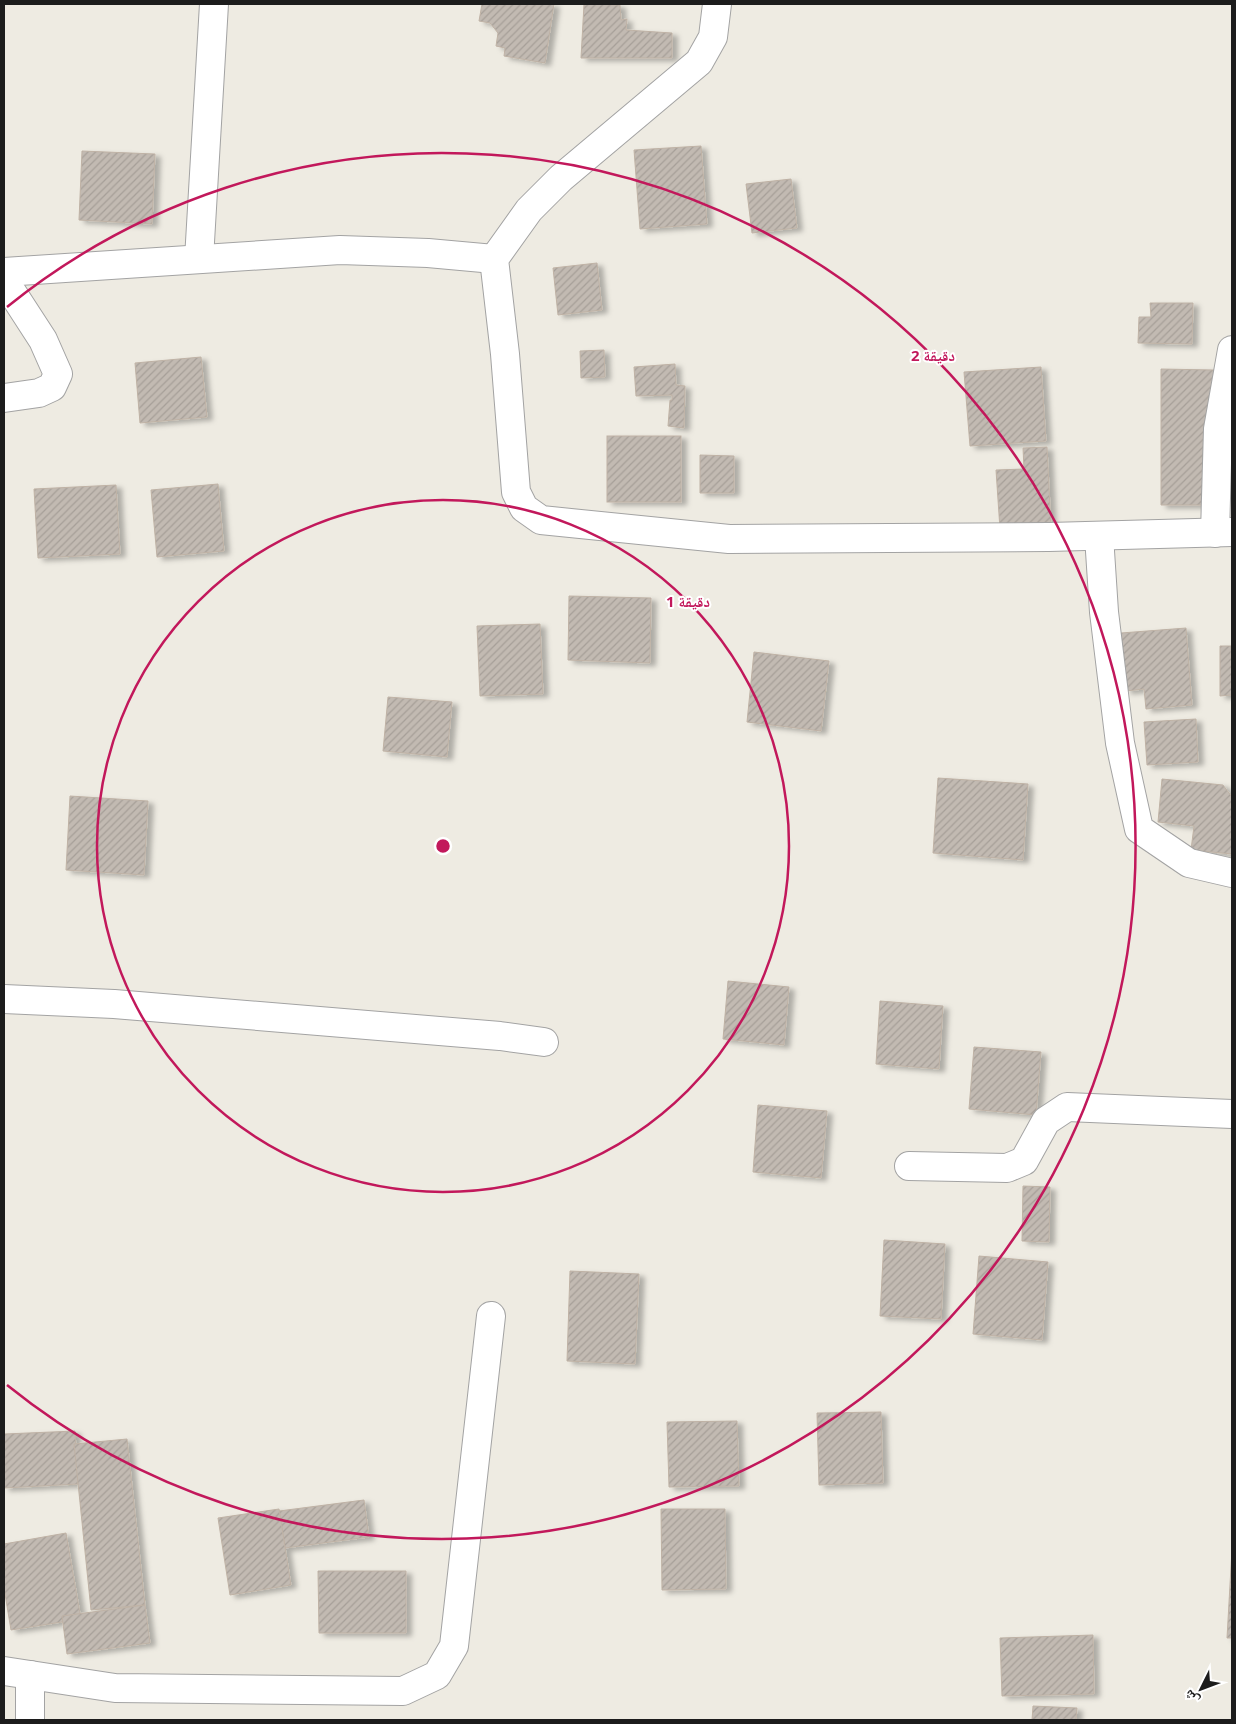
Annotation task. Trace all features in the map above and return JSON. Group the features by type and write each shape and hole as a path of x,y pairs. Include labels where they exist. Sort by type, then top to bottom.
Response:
{"street":[{"path":"200,259 214,4"},
{"path":"716,4 713,37 699,62 561,178 529,210 494,259 505,354 516,492 524,508 541,520 729,539 1099,536 1224,532 1218,429 1232,350"},
{"path":"4,272 340,250 494,259"},
{"path":"4,280 43,340 58,374 52,387 39,393 4,398"},
{"path":"1099,536 1104,612 1120,743 1139,829 1189,863 1232,873"},
{"path":"4,999 124,1005 500,1036 544,1042"},
{"path":"909,1166 1007,1168 1024,1161 1046,1121 1067,1107 1232,1114"},
{"path":"4,1671 115,1688 403,1691 437,1675 454,1646 491,1316"},
{"path":"30,1675 30,1720"}],"building":[{"path":"482,4 554,4 545,63 504,56 505,48 496,46 498,33 490,23 479,21"},
{"path":"584,4 620,5 621,20 627,19 626,30 672,33 672,58 581,58"},
{"path":"701,146 707,224 640,229 634,150"},
{"path":"82,151 155,154 152,224 79,220"},
{"path":"791,179 797,228 752,233 746,184"},
{"path":"597,263 602,310 558,315 553,268"},
{"path":"1150,303 1193,303 1192,344 1138,343 1139,317 1151,317"},
{"path":"604,350 605,377 581,378 580,351"},
{"path":"201,357 207,417 140,423 135,363"},
{"path":"675,364 676,385 685,386 684,428 668,426 672,395 636,396 634,367"},
{"path":"1041,367 1046,441 970,446 964,372"},
{"path":"1161,369 1214,370 1213,505 1161,505"},
{"path":"607,436 681,436 681,502 607,502"},
{"path":"1047,447 1051,527 1000,529 996,470 1024,469 1023,448"},
{"path":"700,455 734,456 734,493 700,493"},
{"path":"218,484 224,551 157,557 151,490"},
{"path":"116,485 120,554 38,558 34,489"},
{"path":"569,596 651,598 650,663 568,660"},
{"path":"540,624 543,694 480,696 477,626"},
{"path":"1186,628 1192,705 1146,709 1144,689 1126,691 1121,633"},
{"path":"1220,646 1231,646 1232,695 1220,696"},
{"path":"754,652 829,661 821,731 747,722"},
{"path":"388,697 452,702 447,757 383,751"},
{"path":"1196,719 1198,762 1147,765 1144,722"},
{"path":"938,778 1028,784 1023,860 933,853"},
{"path":"1162,779 1223,785 1232,797 1232,854 1191,850 1194,826 1158,822"},
{"path":"70,796 148,801 144,875 66,870"},
{"path":"728,981 789,987 784,1045 723,1039"},
{"path":"880,1001 943,1006 939,1069 876,1064"},
{"path":"974,1047 1041,1052 1036,1115 969,1109"},
{"path":"758,1105 827,1111 821,1178 753,1172"},
{"path":"1023,1186 1050,1187 1049,1242 1022,1241"},
{"path":"884,1240 945,1244 941,1319 880,1316"},
{"path":"979,1256 1048,1262 1042,1340 973,1334"},
{"path":"570,1271 639,1274 635,1364 567,1361"},
{"path":"881,1412 883,1483 819,1485 817,1413"},
{"path":"737,1421 739,1486 669,1487 667,1422"},
{"path":"75,1431 78,1484 4,1488 4,1434"},
{"path":"127,1439 145,1605 91,1610 74,1444"},
{"path":"364,1500 369,1537 285,1548 279,1511"},
{"path":"279,1509 291,1585 230,1595 218,1518"},
{"path":"661,1509 725,1509 726,1589 662,1590"},
{"path":"66,1533 81,1619 11,1630 4,1588 4,1544"},
{"path":"1232,1549 1232,1638 1227,1638"},
{"path":"318,1571 406,1571 406,1633 319,1633"},
{"path":"145,1605 150,1643 67,1654 62,1616"},
{"path":"1093,1635 1094,1694 1002,1696 1000,1638"},
{"path":"1033,1706 1077,1708 1076,1720 1032,1720"}]}
